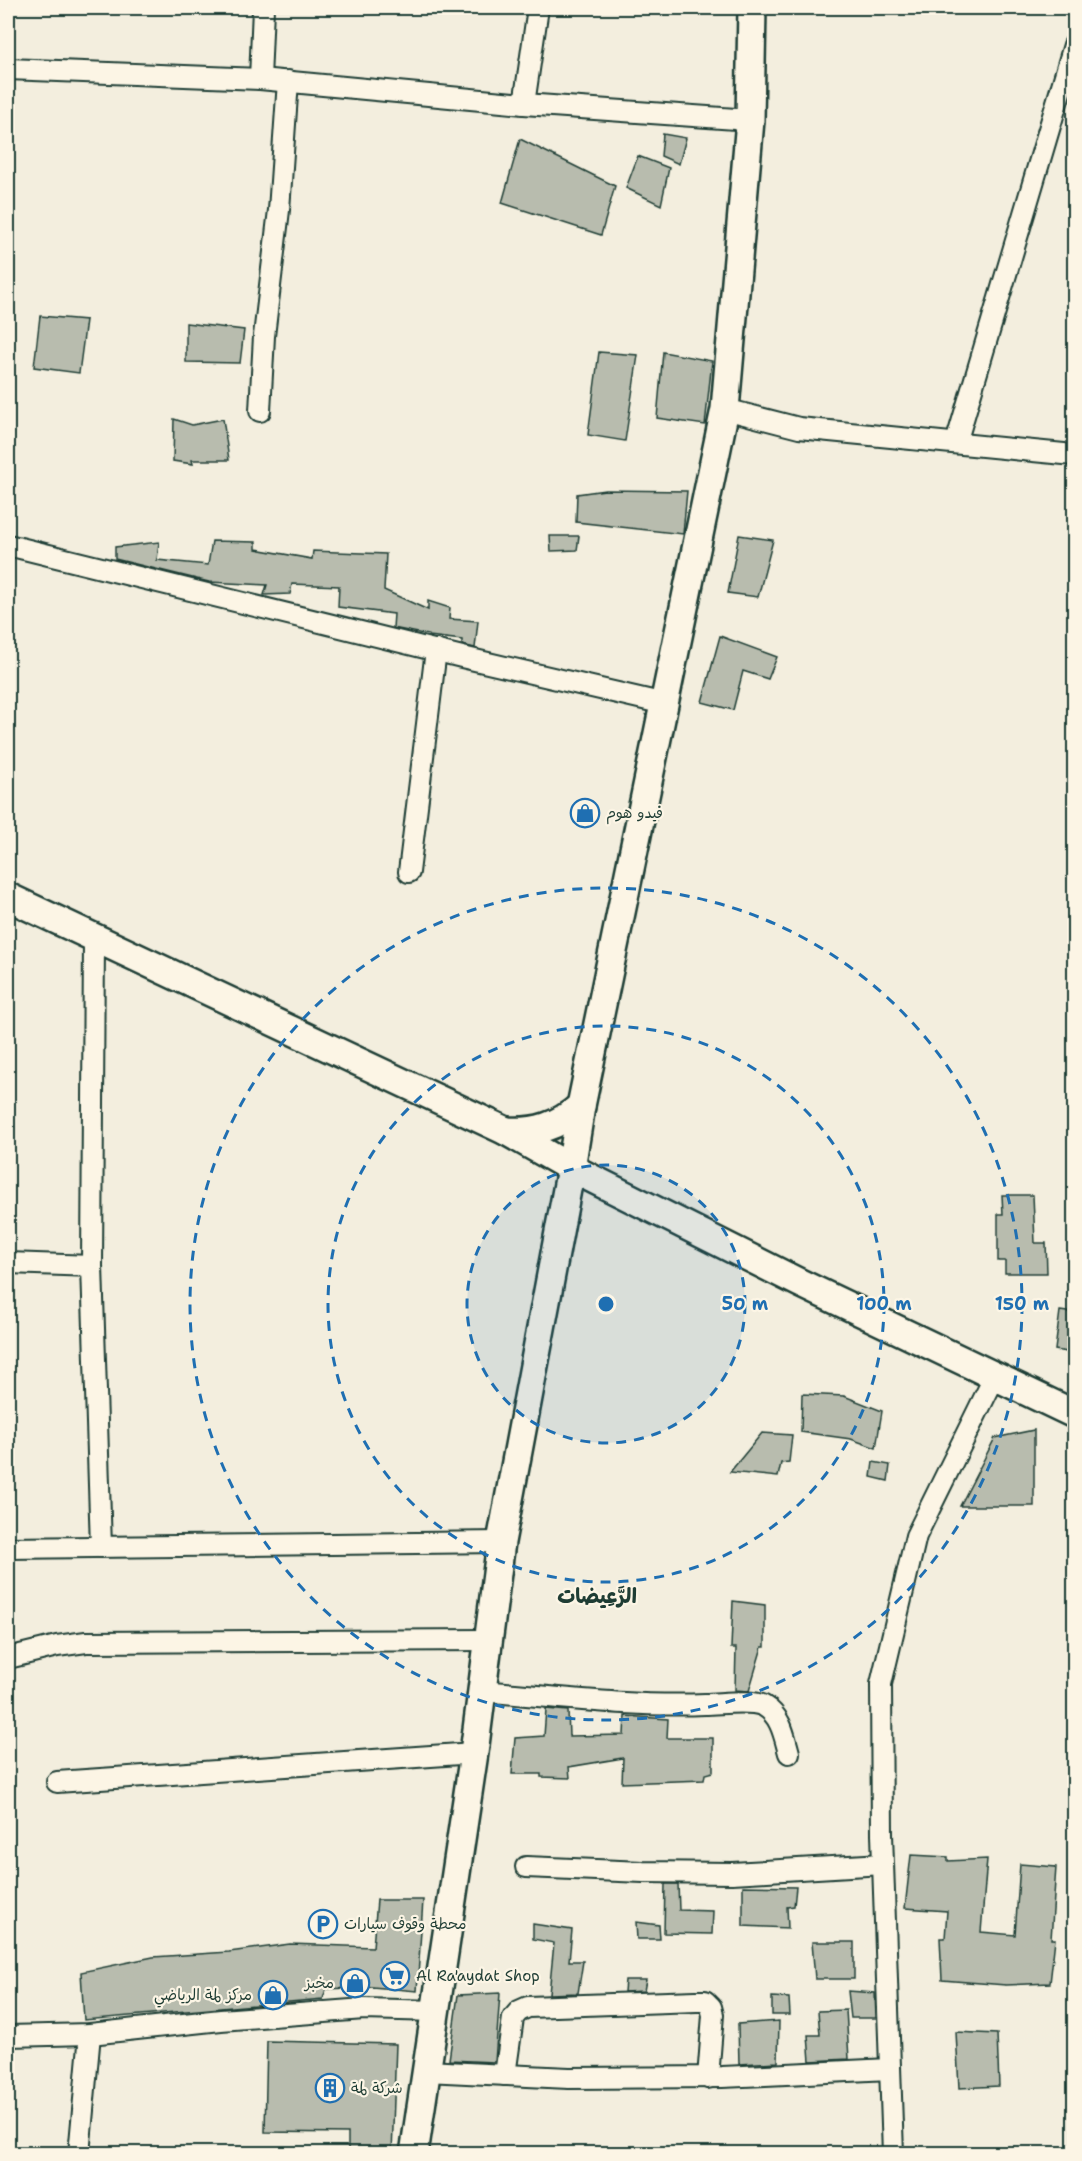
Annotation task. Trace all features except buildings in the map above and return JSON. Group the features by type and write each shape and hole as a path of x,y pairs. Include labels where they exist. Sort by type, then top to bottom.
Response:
{"street":[{"path":"260,79 263,8"},
{"path":"524,104 538,8"},
{"path":"414,2154 474,1753 501,1542 581,1106 725,409 750,120 752,8"},
{"path":"956,443 1074,45"},
{"path":"8,69 260,79 524,104 750,120"},
{"path":"260,411 264,336 279,210 288,81"},
{"path":"725,409 799,428 1074,455"},
{"path":"8,545 665,704"},
{"path":"408,872 436,650"},
{"path":"8,897 94,940 506,1131 571,1168 800,1283 1074,1414"},
{"path":"94,940 92,1266 101,1547"},
{"path":"506,1131 528,1131 552,1125 567,1118 581,1106"},
{"path":"8,1263 92,1266"},
{"path":"893,2154 883,1864 881,1684 916,1536 995,1376"},
{"path":"8,1548 501,1542"},
{"path":"8,1658 57,1646 86,1642 488,1640"},
{"path":"481,1691 684,1705 745,1703 762,1705 781,1724 789,1753"},
{"path":"57,1782 474,1753"},
{"path":"526,1867 732,1873 883,1864"},
{"path":"505,2074 513,2018 519,2011 528,2007 705,2001 711,2007 713,2015 708,2078"},
{"path":"8,2036 90,2034 221,2020 364,2009 436,2011"},
{"path":"79,2154 90,2034"},
{"path":"426,2071 569,2078 708,2078 890,2070"}],"place":[{"name":"فيدو هوم","path":"585,813"},
{"name":"محطة وقوف سيارات","path":"323,1924"},
{"name":"Al Ra'aydat Shop","path":"395,1976"},
{"name":"مخبز","path":"355,1983"},
{"name":"مركز لمة الرياضي","path":"273,1995"},
{"name":"شركة لمة","path":"330,2088"}],"district":[{"name":"الرَّعِيضات","path":"597,1596"}]}
